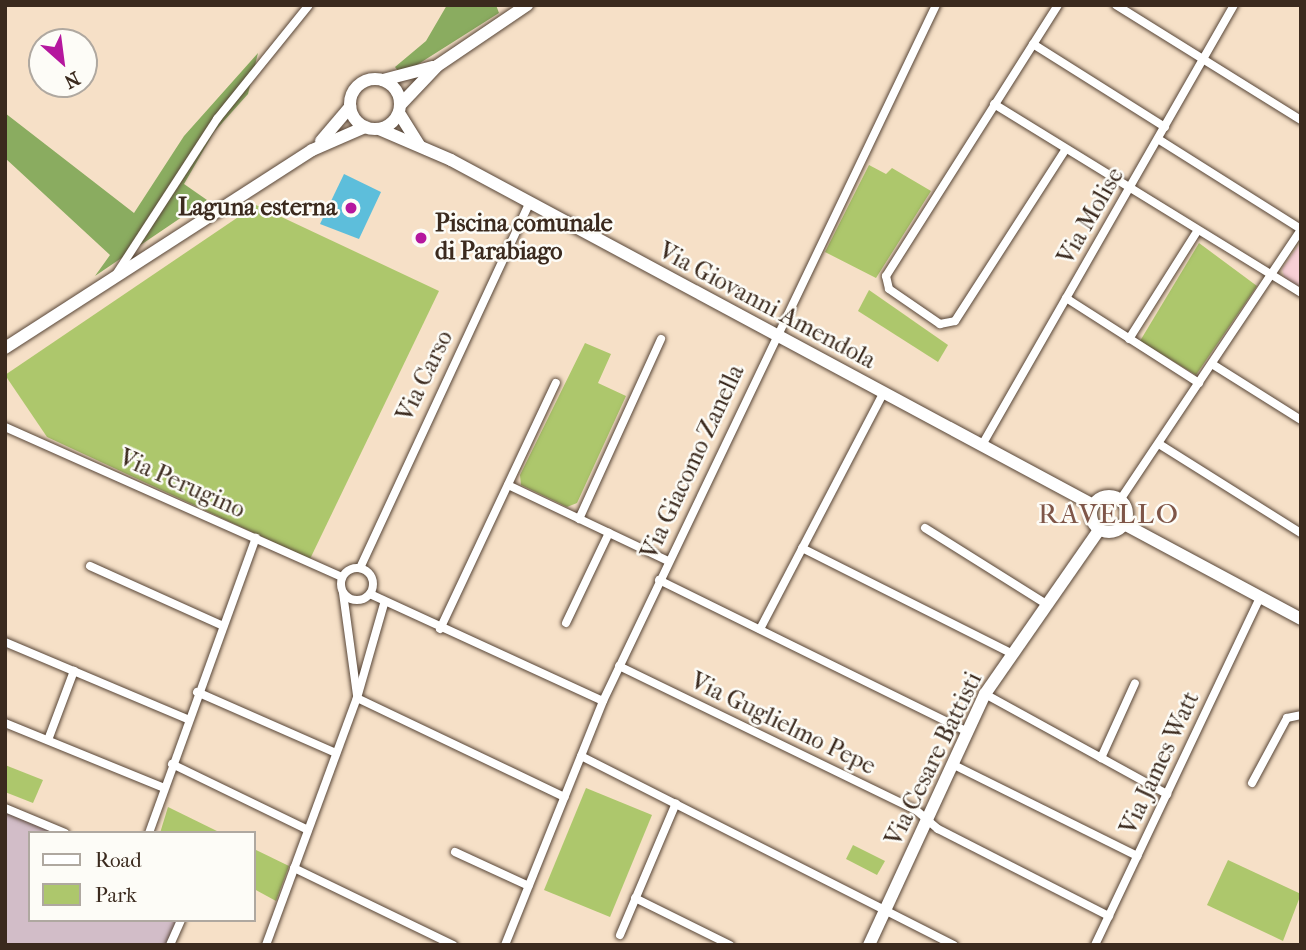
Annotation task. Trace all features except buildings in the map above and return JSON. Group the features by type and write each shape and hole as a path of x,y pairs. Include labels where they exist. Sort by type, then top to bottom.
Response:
{"street":[{"path":"112,280 217,118 309,5"},
{"path":"5,354 26,337 312,150 365,127 379,129 437,66 527,5"},
{"name":"Via Giacomo Zanella","path":"505,945 619,666 774,333 936,5"},
{"path":"1058,5 886,276 889,289 940,324 954,321 1065,150"},
{"path":"1116,5 1301,120"},
{"name":"Via Molise","path":"982,445 1234,5"},
{"path":"1033,44 1166,127"},
{"path":"312,150 350,107 357,87 437,66"},
{"path":"382,80 396,89 400,108 419,145"},
{"path":"994,104 1268,279 1301,293"},
{"path":"350,107 365,127"},
{"name":"Via Giovanni Amendola","path":"379,129 419,145 530,202 1093,505"},
{"path":"1124,524 1120,500 1301,230 1158,139"},
{"name":"Via Carso","path":"360,568 530,202"},
{"path":"1129,339 1196,233"},
{"path":"1066,298 1199,383"},
{"path":"5,348 26,337"},
{"path":"579,519 662,339"},
{"path":"1212,364 1301,420"},
{"path":"440,629 556,383"},
{"path":"760,629 884,393"},
{"name":"Via Perugino","path":"5,427 342,577"},
{"path":"1159,444 1301,533"},
{"path":"508,485 668,561"},
{"path":"1120,500 1106,496 1093,505 1091,518 1099,530 1113,532 1124,524"},
{"path":"1124,524 1301,619"},
{"path":"925,528 1046,604"},
{"name":"Via Cesare Battisti","path":"869,945 985,694 1099,530"},
{"path":"566,623 609,533"},
{"path":"150,831 221,625 256,538"},
{"path":"802,548 1012,653"},
{"path":"90,566 221,625"},
{"path":"357,698 342,577 360,568 373,578 370,594"},
{"path":"659,580 966,731"},
{"path":"344,593 356,600 370,594"},
{"path":"370,594 384,604 603,701"},
{"name":"Via James Watt","path":"1095,945 1260,598"},
{"path":"266,945 357,698 384,604"},
{"path":"5,642 187,719"},
{"name":"Via Guglielmo Pepe","path":"619,666 927,820 1109,916"},
{"path":"48,740 74,671"},
{"path":"1101,758 1135,683"},
{"path":"197,692 336,754"},
{"path":"985,694 1167,794"},
{"path":"357,698 565,797"},
{"path":"1252,783 1287,718 1301,715"},
{"path":"5,723 164,788"},
{"path":"581,756 886,908 954,945"},
{"path":"172,764 308,830"},
{"path":"952,764 1138,856"},
{"path":"620,935 676,803"},
{"path":"5,808 60,831"},
{"path":"455,852 528,886"},
{"path":"294,868 453,945"},
{"path":"635,898 717,942 730,945"},
{"path":"170,945 180,922"}],"shaded area":[{"path":"1301,242 1301,287 1285,280 1282,269"},
{"path":"5,810 56,831 28,831 28,922 178,922 168,945 5,945"}],"green space":[{"path":"447,5 496,5 499,13 401,75 395,67 426,41"},
{"path":"258,53 248,94 214,132 184,184 207,200 95,276 110,255 5,158 5,113 134,213 184,136"},
{"path":"869,165 886,174 892,168 931,191 876,278 825,252"},
{"path":"256,205 439,291 310,559 47,437 5,375"},
{"path":"1199,243 1257,286 1196,375 1140,341"},
{"path":"869,290 948,345 938,362 858,311"},
{"path":"585,343 611,354 598,383 626,396 577,503 567,507 521,485 520,475"},
{"path":"5,765 43,780 33,803 5,792"},
{"path":"586,788 652,815 610,917 544,890"},
{"path":"168,807 217,831 161,831"},
{"path":"853,845 885,861 877,875 846,859"},
{"path":"256,850 289,866 276,901 256,890"},
{"path":"1228,860 1301,894 1283,941 1207,905"}],"water":[{"name":"Laguna esterna","path":"344,174 381,192 359,239 320,224"}],"place":[{"name":"Laguna esterna","path":"351,208"},
{"name":"Piscina comunale di Parabiago","path":"421,238"}],"district":[{"name":"RAVELLO","path":"1109,514"}]}
